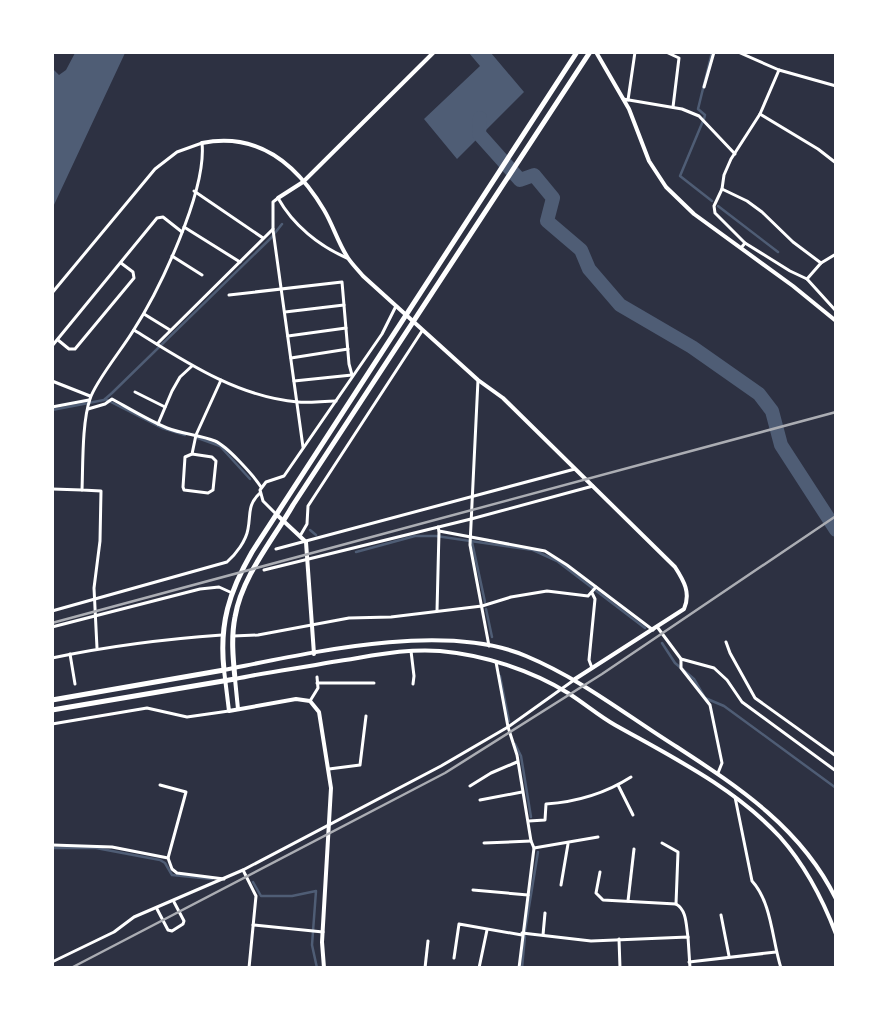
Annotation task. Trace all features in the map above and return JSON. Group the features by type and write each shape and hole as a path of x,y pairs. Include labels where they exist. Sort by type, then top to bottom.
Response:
{"main road":[{"path":"52,700 224,670 222,635 230,592 252,552 377,363 577,52"},
{"path":"52,710 235,678 233,636 235,616 252,572 589,54"}],"street":[{"path":"303,446 274,238 273,202 303,182 434,52"},
{"path":"602,52 597,55 626,100 639,130 649,161 666,188 694,214 836,321"},
{"path":"626,100 635,52"},
{"path":"666,52 679,58 673,107"},
{"path":"704,87 714,52"},
{"path":"738,52 779,70 836,86"},
{"path":"779,70 760,114 731,159 724,175 722,189 714,206 715,212 745,244 807,279 836,310"},
{"path":"626,100 673,107 699,116 735,154"},
{"path":"760,114 818,149 836,163"},
{"path":"52,293 155,169 177,152 202,143 232,140 253,144 270,153 290,168 303,182 324,210 348,258 363,276 478,380 502,398 675,567 683,579 688,600 684,609 658,628 575,679 508,727 441,766 225,879 174,902 134,917 114,932 52,962"},
{"path":"82,490 89,403 144,314 172,256 184,227 201,168 202,143"},
{"path":"722,189 747,201 762,212 793,242 821,263"},
{"path":"194,191 263,238"},
{"path":"278,198 295,224 335,253 348,258"},
{"path":"52,346 158,218 164,217 182,232"},
{"path":"184,227 240,262"},
{"path":"158,345 170,330 273,229"},
{"path":"741,248 745,244"},
{"path":"807,279 821,263 836,254"},
{"path":"172,256 202,275"},
{"path":"58,340 69,349 75,349 134,278 133,272 121,263"},
{"path":"229,295 342,282 352,376"},
{"path":"285,312 344,305"},
{"path":"314,654 306,542 262,501 261,487 266,482 284,476 382,334 396,306"},
{"path":"144,314 170,330"},
{"path":"288,336 346,328"},
{"path":"134,330 192,366 255,393 297,402 336,401"},
{"path":"300,536 307,524 308,506 422,330"},
{"path":"291,358 348,349"},
{"path":"158,424 180,377 192,366"},
{"path":"294,381 352,376"},
{"path":"192,454 196,437 221,380"},
{"path":"478,380 471,540 489,646"},
{"path":"52,381 89,403"},
{"path":"135,392 165,407"},
{"path":"52,406 110,401 158,424 226,447 261,487"},
{"path":"192,454 212,457 216,461 213,490 208,493 184,490 185,457 192,454"},
{"path":"276,549 576,469"},
{"path":"264,570 308,559 439,533 472,519 593,486"},
{"path":"52,489 101,491 100,542 94,588 97,648"},
{"path":"52,611 227,562 234,555 248,531 251,504 260,493"},
{"path":"439,533 471,540 527,546 545,551 594,590 653,630"},
{"path":"437,611 439,533"},
{"path":"52,628 200,589 219,587 230,592"},
{"path":"233,636 258,635 348,618 391,617 482,606 511,598 547,592 588,596 594,590"},
{"path":"592,669 589,660 594,590"},
{"path":"658,628 681,659 681,666 710,705 722,763 718,773"},
{"path":"52,658 97,648 169,638 222,635"},
{"path":"229,711 224,670 234,668 405,641 468,642 524,655 575,679 718,773 768,811 789,831 824,875 836,898"},
{"path":"726,642 730,653 755,698 836,756"},
{"path":"411,651 413,684"},
{"path":"238,709 235,678 375,655 411,651 444,652 496,662 516,669 561,690 612,724 664,752 735,797 769,826 801,864 830,918 836,934"},
{"path":"70,654 75,684"},
{"path":"681,659 714,668 727,680 742,702 836,771"},
{"path":"496,662 508,727 517,755 522,792 534,848 519,968"},
{"path":"310,702 318,688 316,677"},
{"path":"318,683 374,683"},
{"path":"52,724 147,708 187,717 296,699 310,702 319,712 331,788 323,932 324,968"},
{"path":"329,769 360,766 366,716"},
{"path":"470,786 491,773 517,762"},
{"path":"529,822 545,820 546,804 568,801 618,785 631,777"},
{"path":"160,785 186,792 168,858 172,869 176,873 225,879"},
{"path":"618,785 633,815"},
{"path":"480,800 522,792"},
{"path":"735,797 752,881 759,889 768,913 781,968"},
{"path":"534,848 568,844 598,837"},
{"path":"484,843 531,841"},
{"path":"662,842 678,852 676,904"},
{"path":"561,885 568,844"},
{"path":"52,845 112,847 168,858"},
{"path":"628,901 634,849"},
{"path":"242,870 256,896 249,968"},
{"path":"600,872 596,893 603,900 676,904 681,906 688,937 690,968"},
{"path":"473,890 528,895"},
{"path":"157,909 168,930 172,931 184,922 174,902"},
{"path":"544,935 545,914"},
{"path":"721,915 729,956"},
{"path":"454,958 459,924 487,930 591,941 688,937"},
{"path":"253,925 323,932"},
{"path":"479,968 487,930"},
{"path":"619,939 620,968"},
{"path":"425,968 428,941"},
{"path":"689,962 776,952"}],"water":[{"path":"75,53 125,53 53,207 53,69 59,75 66,70"},
{"path":"469,53 491,53 524,92 457,159 424,119 480,66"}],"waterway":[{"path":"704,119 705,115 698,109 712,52"},
{"path":"480,118 479,134 520,180 534,175 553,198 547,221 581,250 589,269 620,305 692,347 759,394 772,411 781,445 836,530"},
{"path":"703,121 680,176 712,201"},
{"path":"718,206 778,252"},
{"path":"52,410 104,400 271,238 282,224"},
{"path":"105,399 162,428 185,435"},
{"path":"195,437 220,446 250,479"},
{"path":"310,530 316,535"},
{"path":"356,552 415,536 436,536 533,550 557,561 645,628"},
{"path":"472,542 485,602"},
{"path":"486,609 492,637"},
{"path":"662,643 675,663 694,679 705,698 724,706 836,788"},
{"path":"500,676 509,721"},
{"path":"515,744 521,756 531,817"},
{"path":"52,848 96,848 160,860 165,863 172,875 212,879"},
{"path":"525,931 538,852"},
{"path":"253,882 261,896 292,896 316,891 312,945 317,968"},
{"path":"522,968 525,936"}],"railway":[{"path":"52,623 836,412"},
{"path":"71,968 445,773 602,674 836,516"}]}
